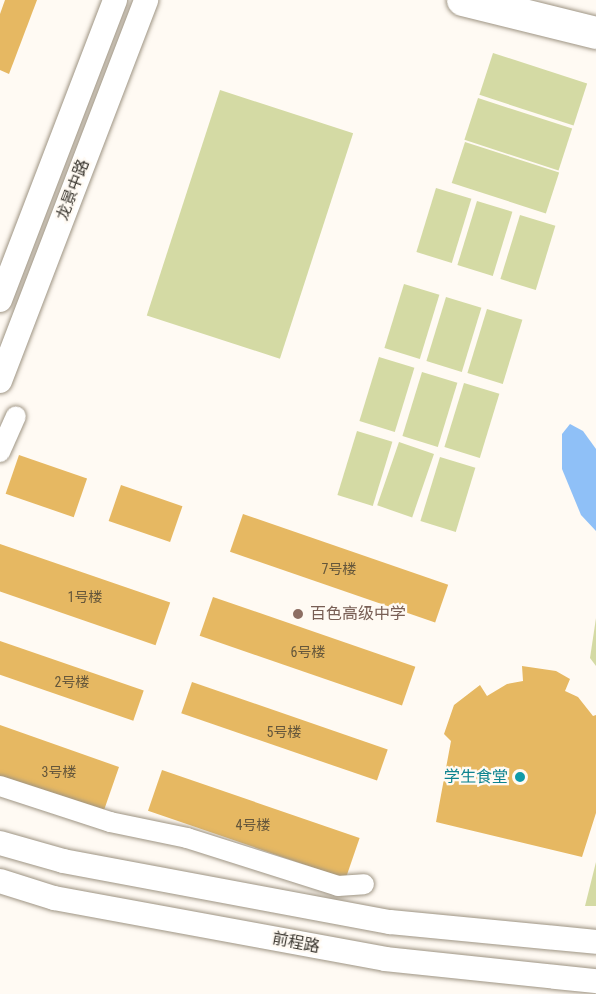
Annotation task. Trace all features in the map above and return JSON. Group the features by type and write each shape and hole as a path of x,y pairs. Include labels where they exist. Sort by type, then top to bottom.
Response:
{"main road":[{"path":"463,0 596,33"}],"street":[{"name":"龙景中路","path":"0,300 115,0"},
{"name":"龙景中路","path":"0,381 146,0"},
{"path":"0,452 16,416"},
{"path":"0,786 110,822 187,838 338,886 364,884"},
{"path":"0,843 63,861 390,922 596,942"},
{"name":"前程路","path":"0,881 54,898 385,959 596,981"}],"green space":[{"path":"493,53 587,84 574,125 479,95"},
{"path":"220,90 353,133 280,359 147,315"},
{"path":"478,98 572,129 559,170 464,140"},
{"path":"465,142 559,173 546,213 452,183"},
{"path":"436,188 471,199 452,263 416,252"},
{"path":"477,201 512,212 493,276 457,265"},
{"path":"520,215 555,226 536,290 500,279"},
{"path":"404,284 439,295 420,359 384,348"},
{"path":"446,297 481,308 462,372 426,361"},
{"path":"487,309 522,320 503,384 467,373"},
{"path":"379,357 414,368 395,432 359,421"},
{"path":"422,372 457,383 438,447 402,436"},
{"path":"464,383 499,394 480,458 444,447"},
{"path":"357,431 392,442 373,506 337,495"},
{"path":"399,442 434,454 412,517 377,505"},
{"path":"440,457 475,468 456,532 420,521"},
{"path":"596,618 596,666 590,658"},
{"path":"596,862 596,906 585,906"}],"water":[{"path":"570,424 583,431 596,449 596,531 581,515 562,469 562,434"}],"building":[{"path":"5,0 37,0 9,74 0,70 0,14"},
{"path":"19,455 87,478 74,517 6,494"},
{"path":"121,485 182,506 170,542 109,521"},
{"path":"243,514 448,585 435,622 230,552"},
{"path":"0,544 170,603 156,645 0,592"},
{"path":"213,597 415,667 402,705 200,636"},
{"path":"0,641 144,690 133,721 0,675"},
{"name":"学生食堂","path":"522,666 556,671 570,679 565,691 578,697 593,716 596,715 596,813 582,857 436,822 451,741 444,734 454,705 480,685 487,696 507,684 523,681"},
{"path":"192,682 388,749 377,781 181,713"},
{"path":"0,725 119,767 103,813 0,776"},
{"path":"162,770 360,838 346,879 148,811"}],"place":[{"name":"百色高级中学","path":"298,614"},
{"name":"学生食堂","path":"520,777"}]}
